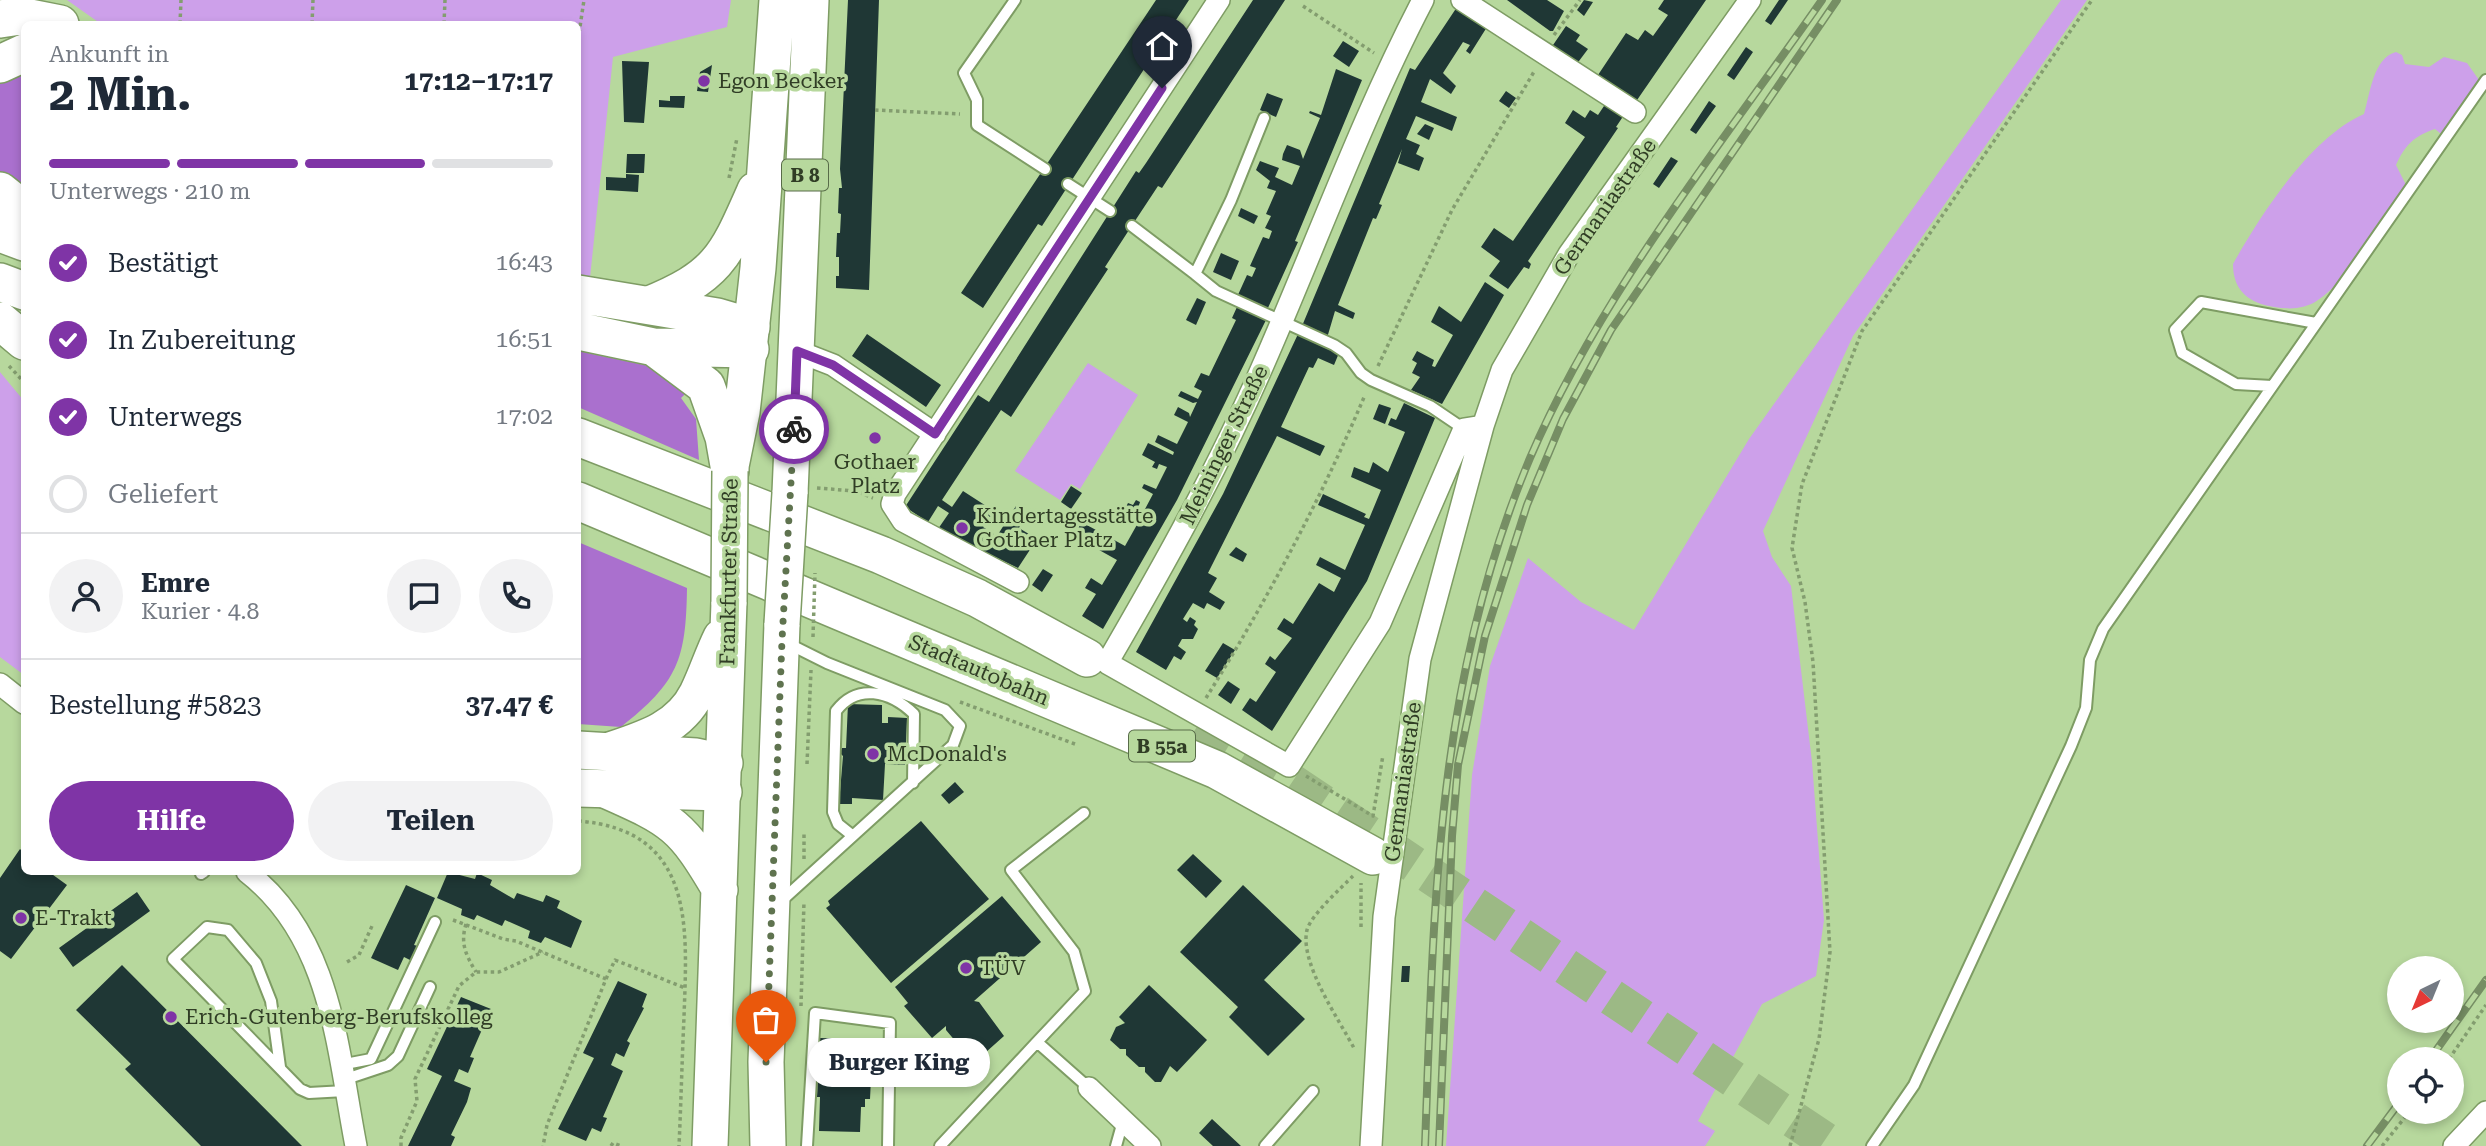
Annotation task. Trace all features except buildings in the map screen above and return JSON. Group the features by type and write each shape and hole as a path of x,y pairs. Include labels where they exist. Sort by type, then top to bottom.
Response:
{"highway":[{"path":"0,19 20,16 45,21"},
{"path":"0,64 21,55"},
{"path":"0,191 21,208"},
{"path":"0,233 21,241"},
{"path":"0,282 21,289"},
{"path":"581,294 718,317 751,338"},
{"path":"0,321 15,352"},
{"path":"581,332 654,347 751,338"},
{"path":"654,347 706,386 724,437 730,471"},
{"path":"581,437 881,555 977,598 1087,658"},
{"name":"Stadtautobahn","path":"581,503 1217,770 1365,864"},
{"path":"591,751 696,757 732,780"},
{"path":"591,789 732,780"}],"main road":[{"name":"Frankfurter Straße","path":"710,1146 720,890 732,780 727,694 730,471 751,338 758,268 777,0"},
{"name":"B 8","path":"768,1146 766,1062 772,909 789,826 778,745 780,698 797,639 803,491 797,351 811,0"},
{"path":"647,305 681,291 717,265 727,250 763,170"},
{"path":"751,338 775,336 797,351"},
{"path":"591,751 653,736 687,708 698,692 730,610"},
{"path":"727,694 752,718 765,715 780,698"},
{"path":"778,745 732,780 789,826"},
{"path":"591,789 653,811 678,828 720,890"}],"street":[{"path":"1018,582 903,521 892,504 895,494 1091,199 1219,0"},
{"name":"Meininger Straße","path":"1289,766 1107,663 1179,540 1282,321 1390,64 1423,0"},
{"path":"1462,0 1635,112"},
{"name":"Germaniastraße","path":"1289,766 1380,623 1502,370 1569,254 1750,0"},
{"path":"797,351 833,365 935,434"},
{"name":"Germaniastraße","path":"1371,1146 1384,917 1420,659 1474,428"},
{"path":"0,684 21,701"},
{"path":"251,875 268,887 291,916 311,949 327,993 356,1146"},
{"path":"1089,1088 1150,1146"},
{"path":"2454,1146 2486,1112"}],"lane":[{"path":"1015,0 964,74 977,100 977,125 1045,169"},
{"path":"1872,1146 1914,1085 2071,746 2085,708 2090,660 2103,629 2486,80"},
{"path":"1195,275 1231,200 1264,118"},
{"path":"1068,184 1110,211"},
{"path":"1132,226 1216,291 1334,345 1346,353 1361,373 1371,380 1474,428"},
{"path":"2272,386 2236,384 2182,354 2175,330 2201,302 2316,323"},
{"path":"772,909 953,745 960,726 945,710 797,639"},
{"path":"853,836 838,824 833,811 835,711 845,698 858,692 868,692 904,704 914,714 913,783"},
{"path":"940,1146 1085,992 1074,952 1011,870 1084,813"},
{"path":"343,1079 371,1059 435,922"},
{"path":"280,1067 271,1001 256,963 228,930 206,927 173,959 300,1089 309,1093 388,1065 398,1056 430,987"},
{"path":"807,1146 815,1013 890,1023 888,1146"},
{"path":"1037,1042 1089,1088"},
{"path":"1265,1146 1313,1091"},
{"path":"1116,1146 1123,1121"}],"path":[{"path":"180,21 181,0"},
{"path":"312,21 313,0"},
{"path":"444,21 445,0"},
{"path":"581,21 584,0"},
{"path":"1542,51 1580,0"},
{"path":"1790,1146 1819,1039 1830,952 1813,662 1805,602 1791,548 1802,484 1862,331 2092,0"},
{"path":"1303,6 1390,64"},
{"path":"875,110 957,112 977,125"},
{"path":"15,352 21,372"},
{"path":"803,491 855,491 892,504"},
{"path":"797,639 807,774"},
{"path":"950,698 1079,745"},
{"path":"1289,766 1373,816"},
{"path":"581,822 617,830 655,852 670,874 682,901 686,950 679,1146"},
{"path":"789,826 804,880 802,989"},
{"path":"1365,864 1314,918 1307,929 1307,945 1312,968 1359,1058 1376,1072"},
{"path":"453,920 543,952 606,979"},
{"path":"466,925 462,938 465,954 476,972"},
{"path":"347,962 359,954 372,926"},
{"path":"401,1146 401,1138 417,1101 415,1079 458,986 476,972 499,972 543,952"},
{"path":"543,1146 547,1125 615,960 685,988"},
{"path":"2457,1047 2486,1005"},
{"path":"2382,1146 2400,1124"},
{"path":"611,1146 613,1143 621,1146"}],"shaded area":[{"path":"67,0 731,0 727,27 613,57 590,278 581,276 581,21 97,21"},
{"path":"2061,0 2087,0 1853,336 1763,531 1772,557 1791,586 1812,762 1824,920 1816,976 1762,1004 1698,1121 1715,1131 1705,1146 1446,1146 1472,775 1490,666 1528,558 1581,602 1634,630 1749,439"},
{"path":"2396,52 2402,55 2405,64 2429,67 2444,57 2467,63 2479,80 2441,134 2435,129 2428,132 2411,142 2403,152 2396,165 2406,185 2354,263 2330,291 2311,304 2298,308 2276,307 2254,301 2240,288 2233,264 2273,201 2307,158 2344,125 2364,114 2377,69 2382,61"},
{"path":"21,67 21,192 0,172 0,80"},
{"path":"581,352 668,370 692,387 681,398 696,419 699,460 581,408"},
{"path":"1088,363 1138,395 1080,489 1071,484 1060,500 1015,471"},
{"path":"0,372 21,397 21,673 0,657"},
{"path":"581,543 687,588 684,634 675,668 655,696 621,727 581,724"}],"tunnel":[{"path":"1198,725 1284,777 1833,1146"}],"railway":[{"path":"1425,1146 1432,969 1445,797 1457,712 1475,627 1499,543 1530,458 1591,338 1664,222 1822,0"},
{"path":"1439,1146 1452,836 1458,765 1485,636 1527,505 1563,419 1611,330 1837,0"},
{"path":"2439,1047 2486,980"},
{"path":"2367,1146 2387,1119"}],"way so far":[{"path":"766,1062 782,640 794,429"}],"place":[{"name":"Egon Becker","path":"704,81"},
{"name":"Gothaer Platz","path":"875,438"},
{"name":"Kindertagesstätte Gothaer Platz","path":"962,528"},
{"name":"McDonald's","path":"873,754"},
{"name":"E-Trakt","path":"21,918"},
{"name":"TÜV","path":"966,968"},
{"name":"Erich-Gutenberg-Berufskolleg","path":"171,1017"},
{"name":"Burger King","path":"766,1062"}],"route":[{"path":"794,429 797,351 833,365 935,434 1162,88"}]}
